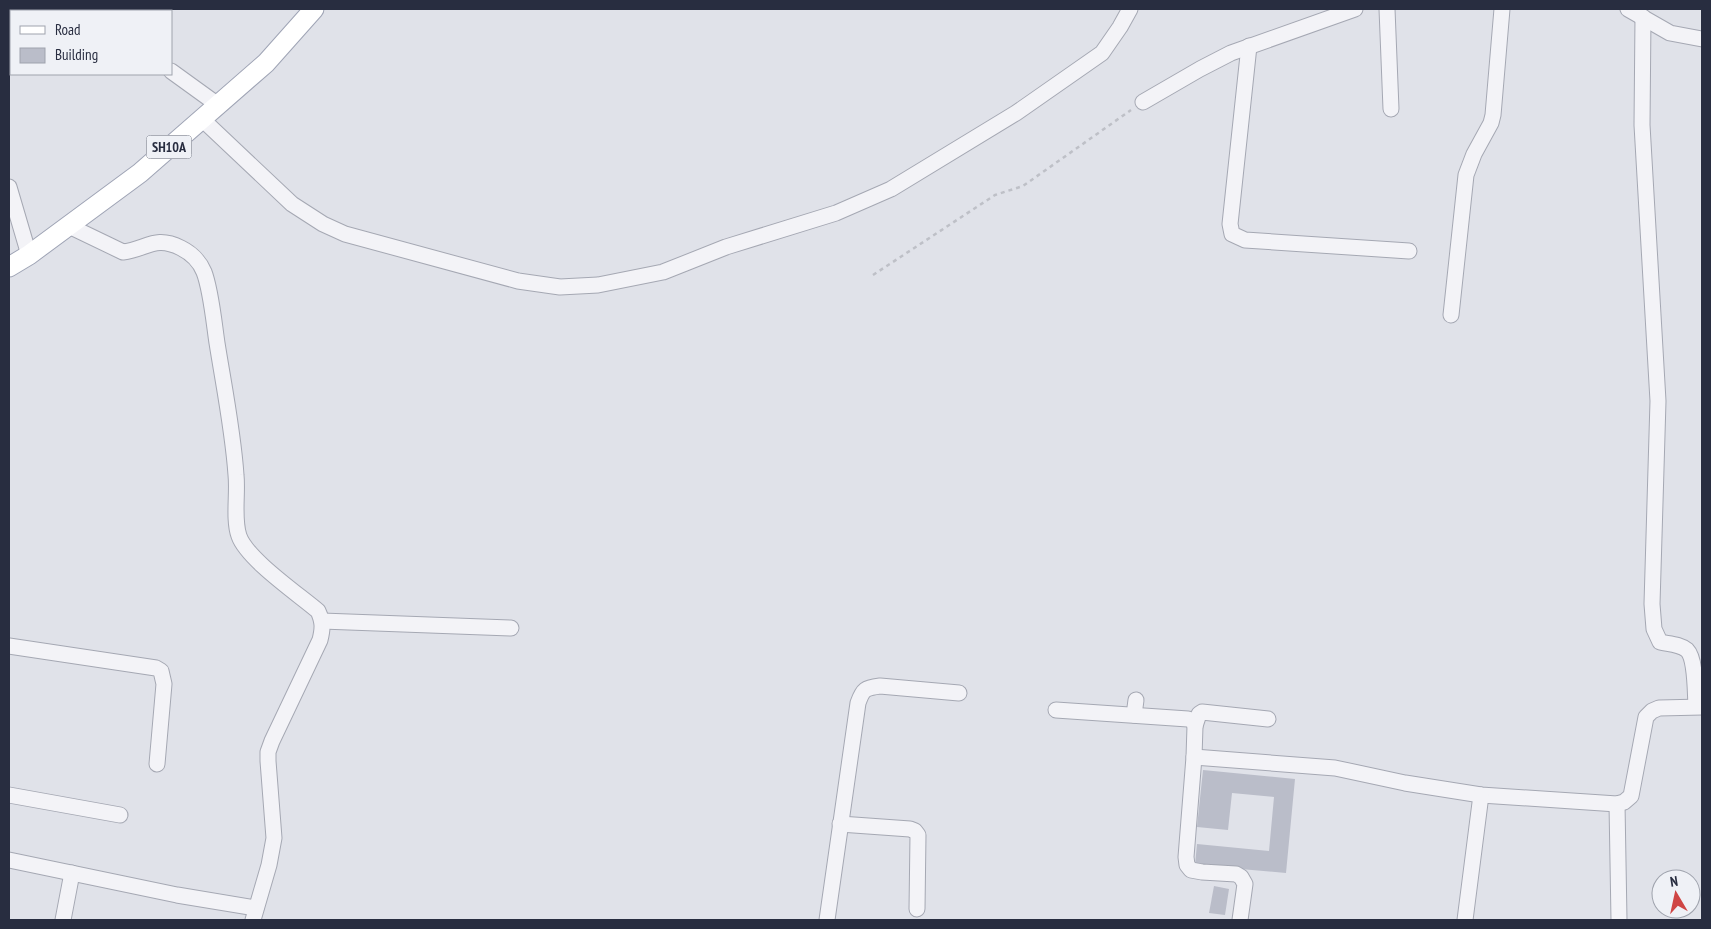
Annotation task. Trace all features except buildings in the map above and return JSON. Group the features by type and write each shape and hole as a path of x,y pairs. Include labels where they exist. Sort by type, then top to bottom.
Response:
{"main road":[{"name":"SH10A","path":"9,267 29,255 140,173 266,63 314,9"}],"street":[{"path":"202,118 292,204 324,224 345,234 518,281 560,287 598,285 662,272 726,247 836,213 891,189 1016,114 1102,53 1130,9"},
{"path":"1143,102 1231,53 1354,9"},
{"path":"1386,9 1392,109"},
{"path":"1451,315 1466,175 1474,154 1491,123 1493,114 1502,9"},
{"path":"1628,9 1670,33 1702,39"},
{"path":"1194,757 1335,768 1405,783 1481,795 1617,804 1624,802 1630,796 1646,717 1652,711 1659,708 1699,706 1692,657 1680,646 1660,642 1654,628 1652,604 1658,401 1642,125 1643,17"},
{"path":"1249,46 1230,224 1232,234 1244,240 1409,251"},
{"path":"172,72 218,105"},
{"path":"9,187 29,255"},
{"path":"9,860 178,895 254,914 269,865 274,838 268,777 268,752 320,640 323,628 318,611 260,563 246,548 238,535 233,441 205,274 200,263 181,248 161,242 123,252 69,226"},
{"path":"322,621 511,628"},
{"path":"9,646 116,661 160,670 164,684 157,764"},
{"path":"827,920 858,704 862,691 869,687 880,686 960,694"},
{"path":"1134,715 1136,700"},
{"path":"1056,710 1074,705 1134,715 1188,719 1193,721 1195,726"},
{"path":"1237,912 1244,884 1241,877 1236,874 1191,870 1187,865 1195,726 1199,714 1202,712 1268,719"},
{"path":"9,795 120,815"},
{"path":"1465,920 1481,795"},
{"path":"1617,804 1619,920"},
{"path":"840,824 910,829 915,831 918,835 917,909"},
{"path":"63,920 72,873"}],"path":[{"path":"873,275 989,198 1023,186 1143,102"}]}
